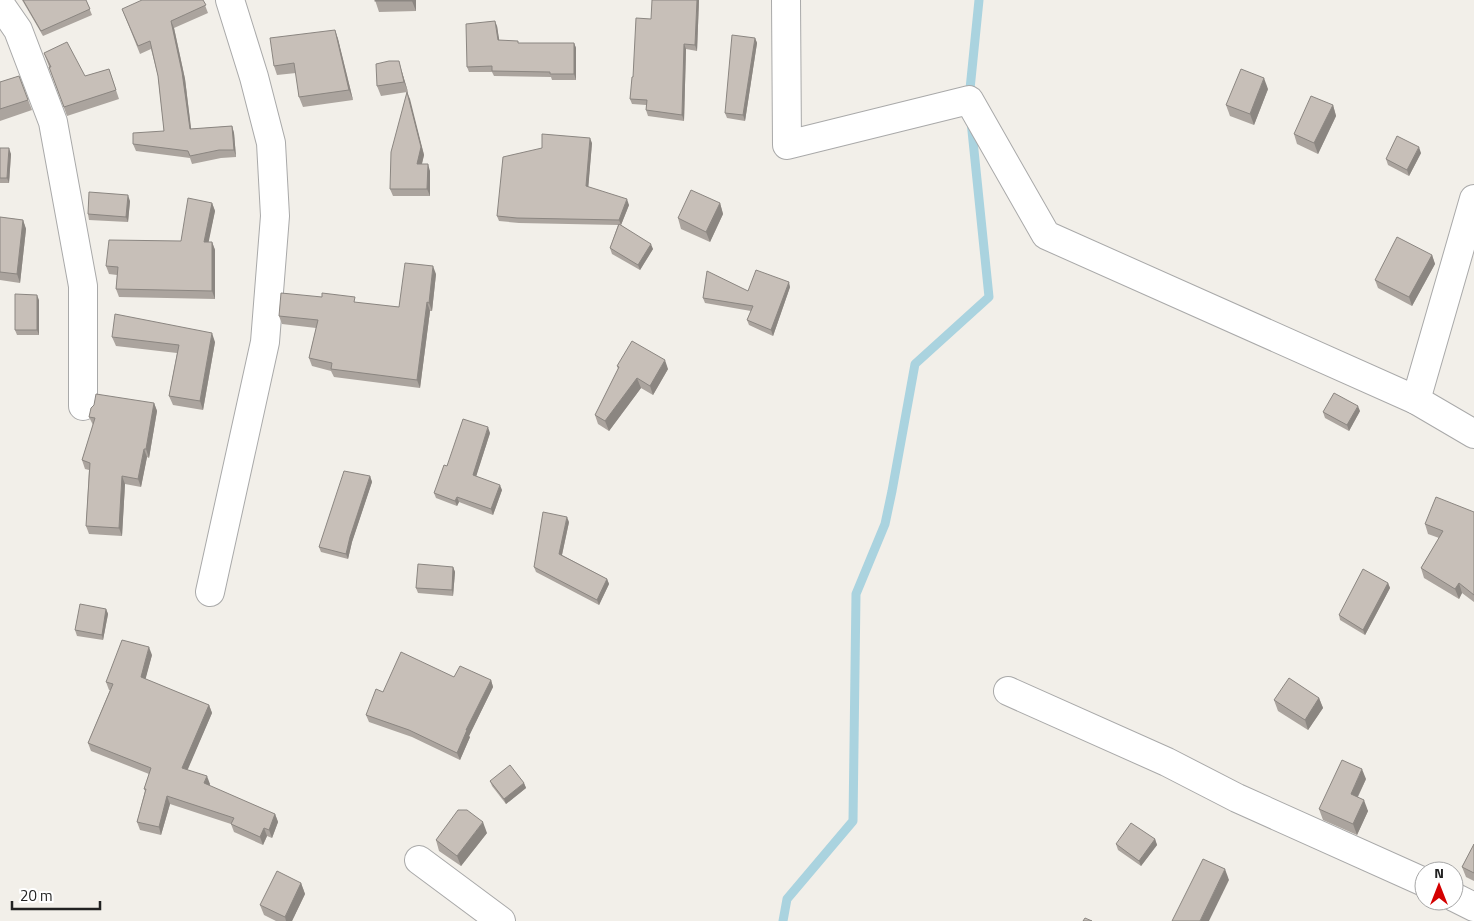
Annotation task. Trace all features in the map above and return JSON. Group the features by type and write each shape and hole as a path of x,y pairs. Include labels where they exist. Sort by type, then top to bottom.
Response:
{"street":[{"path":"210,592 265,342 275,216 270,142 254,77 230,0"},
{"path":"786,0 787,145 969,100 1046,235 1416,400 1474,434"},
{"path":"0,4 18,30 53,122 83,286 83,406"},
{"path":"1416,400 1474,199"},
{"path":"1008,691 1167,762 1237,798 1414,878"},
{"path":"419,860 501,921"}],"building":[{"path":"23,0 86,0 90,9 41,31"},
{"path":"142,0 203,0 206,5 171,21 182,72 190,129 232,126 234,150 219,150 190,156 188,151 133,144 133,133 164,131 158,76 150,41 138,46 122,9"},
{"path":"412,0 412,1 375,1"},
{"path":"652,0 697,0 695,45 684,44 682,115 646,110 647,100 630,99 636,18 651,19"},
{"path":"495,21 498,40 518,41 518,43 574,43 574,74 492,71 492,66 467,67 466,24"},
{"path":"335,30 349,90 299,97 294,63 274,66 270,38"},
{"path":"732,35 755,38 743,115 725,113"},
{"path":"67,42 85,76 109,69 116,90 64,107 49,67 51,67 44,53"},
{"path":"399,61 404,82 377,86 376,64"},
{"path":"1241,69 1264,78 1250,114 1226,105"},
{"path":"19,76 28,100 0,109 0,82"},
{"path":"407,92 421,147 417,164 428,164 427,189 390,189 391,152"},
{"path":"1311,96 1333,105 1314,143 1294,134"},
{"path":"542,134 590,138 586,186 627,199 619,220 497,216 503,157 542,148"},
{"path":"1397,136 1419,147 1407,170 1386,159"},
{"path":"0,148 9,148 7,178 0,178"},
{"path":"691,190 720,203 706,232 678,218"},
{"path":"89,192 128,195 126,217 88,214"},
{"path":"188,198 212,203 204,242 212,242 212,291 116,289 118,267 106,266 109,240 181,241"},
{"path":"0,217 23,220 17,274 0,272"},
{"path":"619,224 651,244 638,265 610,248"},
{"path":"1397,237 1432,255 1409,297 1375,280"},
{"path":"405,263 433,266 417,380 331,369 332,363 309,358 318,320 279,316 281,293 322,297 322,293 355,297 354,302 399,307"},
{"path":"756,270 789,282 771,330 747,320 753,306 703,298 707,271 748,291"},
{"path":"15,294 37,295 37,330 15,330"},
{"path":"115,314 212,333 200,401 169,396 179,345 112,337"},
{"path":"632,341 665,360 650,386 637,378 605,421 595,415 619,367 617,366"},
{"path":"1334,393 1358,406 1347,425 1323,412"},
{"path":"96,394 154,403 146,449 144,449 138,479 122,476 119,528 86,526 90,463 82,460 95,418 89,417"},
{"path":"463,419 488,427 473,475 500,485 491,509 457,497 455,501 434,493 444,465 447,466"},
{"path":"344,471 370,476 346,554 319,547"},
{"path":"1436,497 1474,512 1474,595 1459,583 1455,589 1421,568 1443,531 1425,524"},
{"path":"543,512 567,517 559,554 607,579 597,600 534,567"},
{"path":"418,564 453,567 452,590 416,588"},
{"path":"1363,569 1388,583 1363,630 1339,615"},
{"path":"80,604 106,609 102,635 75,630"},
{"path":"122,640 149,647 141,677 209,705 182,768 207,776 204,783 275,814 269,830 264,828 260,837 231,824 234,818 167,796 159,827 137,822 146,789 144,789 151,768 88,743 113,684 106,682"},
{"path":"401,652 454,677 460,666 491,680 466,730 457,753 409,730 366,715 376,689 383,692"},
{"path":"1289,678 1319,698 1305,720 1274,700"},
{"path":"1342,760 1362,769 1351,794 1364,800 1353,824 1319,809"},
{"path":"510,765 524,783 504,799 490,781"},
{"path":"458,810 467,810 483,822 457,856 436,840"},
{"path":"1131,823 1155,839 1139,861 1116,844"},
{"path":"1474,844 1474,873 1464,868 1464,863"},
{"path":"1203,859 1225,869 1200,921 1172,921"},
{"path":"277,871 301,883 285,917 260,905"}],"waterway":[{"path":"969,99 979,0"},
{"path":"783,921 787,899 853,821 856,594 885,524 915,364 989,297 971,121"}]}
